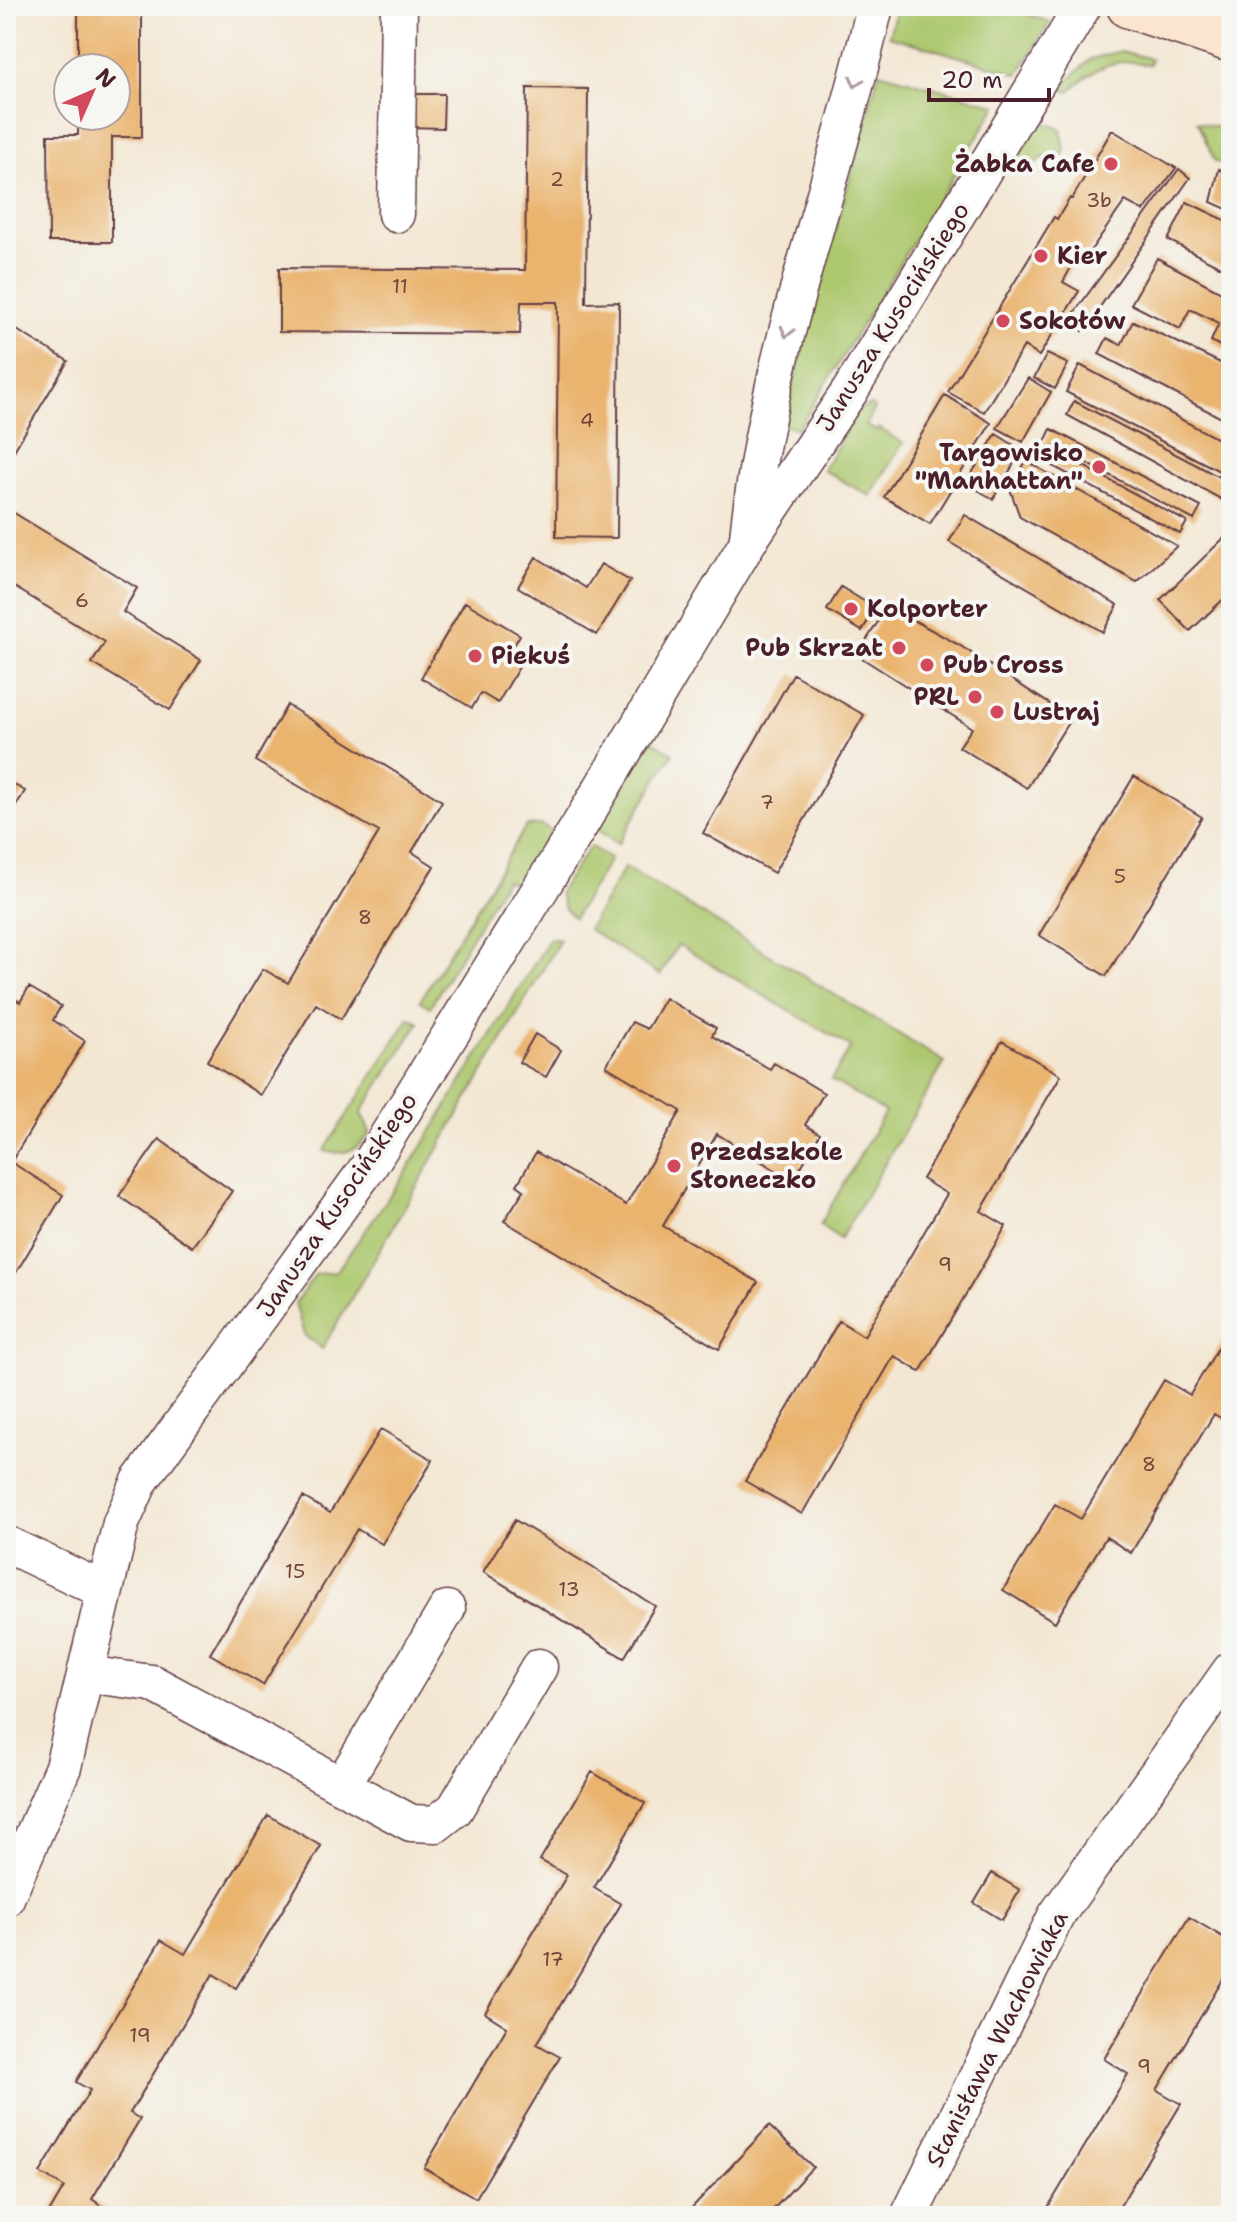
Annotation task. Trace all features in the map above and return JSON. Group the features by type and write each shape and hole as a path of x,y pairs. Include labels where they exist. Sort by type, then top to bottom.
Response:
{"street":[{"path":"396,214 399,6"},
{"name":"Janusza Kusocińskiego","path":"741,552 759,447 875,6"},
{"name":"Janusza Kusocińskiego","path":"6,1898 63,1767 121,1523 140,1481 369,1166 578,828 741,552 850,391 1083,6"},
{"path":"1129,6 1231,40"},
{"path":"6,1544 103,1590"},
{"path":"342,1785 447,1609"},
{"path":"85,1674 152,1683 411,1823 436,1824 455,1809 539,1667"},
{"name":"Stanisława Wachowiaka","path":"909,2216 1056,1916 1231,1670"}],"green space":[{"path":"897,6 1005,6 1050,22 1018,74 889,36"},
{"path":"1121,51 1151,59 1149,65 1115,63 1095,71 1069,92 1059,88 1091,59"},
{"path":"879,72 997,105 798,429 782,424"},
{"path":"1035,119 1061,129 1065,150 1057,166 1043,157 1024,174 1015,168 1015,153"},
{"path":"1197,122 1231,130 1231,168 1215,161"},
{"path":"871,405 875,408 866,426 877,431 879,428 903,443 870,496 823,470 858,410"},
{"path":"651,740 673,753 618,844 597,830"},
{"path":"542,825 552,832 520,884 505,880 430,1007 420,1001 526,826"},
{"path":"590,846 610,859 574,918 564,908 559,892"},
{"path":"625,867 945,1062 840,1239 820,1225 885,1112 831,1080 851,1047 678,945 660,975 588,929"},
{"path":"550,938 560,940 322,1349 304,1335 295,1303 316,1274 336,1272 407,1171"},
{"path":"409,1018 419,1023 361,1113 370,1132 351,1150 338,1153 324,1151"}],"building":[{"path":"78,6 142,6 142,137 112,137 112,242 49,242 48,135 132,132 132,52 78,52"},
{"path":"527,88 588,89 586,303 619,302 617,538 556,537 558,302 521,302 520,334 279,332 279,268 525,270"},
{"path":"409,94 444,94 443,128 408,127"},
{"path":"1112,130 1176,168 1144,211 1125,201 1082,263 1075,260 1063,282 1079,291 1039,356 1024,346 984,412 948,392 1054,217 1057,219 1072,199"},
{"path":"1179,169 1190,178 1083,331 1069,320"},
{"path":"1219,169 1231,175 1231,211 1211,202"},
{"path":"1187,202 1231,223 1231,272 1168,240"},
{"path":"1157,258 1231,297 1231,352 1211,341 1219,323 1190,309 1180,329 1131,304"},
{"path":"1133,321 1231,368 1231,423 1099,354 1107,338 1121,345"},
{"path":"15,329 68,361 6,464 6,344"},
{"path":"1047,354 1068,364 1055,389 1034,378"},
{"path":"1080,365 1231,446 1231,477 1066,392"},
{"path":"1028,378 1051,392 1023,442 997,428"},
{"path":"945,395 991,423 930,524 884,497"},
{"path":"1074,401 1231,483 1228,503 1067,415"},
{"path":"1051,429 1201,507 1194,520 1055,446 1047,462 1037,458"},
{"path":"996,434 1022,450 993,499 966,483"},
{"path":"1056,451 1187,522 1180,534 1049,464"},
{"path":"1026,461 1177,546 1137,582 1020,517 1010,489"},
{"path":"6,508 137,588 123,612 201,660 170,710 92,663 105,642 6,582"},
{"path":"965,515 1118,605 1103,632 949,542"},
{"path":"1231,531 1231,592 1190,631 1160,600"},
{"path":"536,557 586,588 601,564 630,581 597,635 518,587"},
{"name":"Kolporter","path":"841,587 875,608 862,631 827,610"},
{"name":"Piekuś","path":"465,602 520,635 510,652 523,660 498,703 481,693 472,708 421,678"},
{"path":"888,606 959,645 1071,718 1027,788 959,747 972,728 857,655"},
{"path":"793,674 864,715 774,873 703,833"},
{"path":"287,705 442,801 412,852 434,866 341,1019 316,1004 261,1095 207,1061 263,969 288,983 379,832 255,761"},
{"path":"1134,776 1202,817 1106,976 1039,935"},
{"path":"6,780 25,791 6,822"},
{"path":"29,987 61,1006 53,1020 85,1041 11,1162 63,1195 6,1289 6,993 20,1002"},
{"name":"Przedszkole Słoneczko","path":"665,998 716,1028 712,1036 770,1069 774,1063 824,1093 805,1125 820,1134 793,1181 717,1134 663,1226 758,1282 719,1349 504,1221 524,1190 517,1185 536,1152 626,1205 681,1111 606,1066 632,1022 647,1029"},
{"path":"535,1034 561,1050 546,1077 519,1062"},
{"path":"1002,1041 1061,1075 981,1211 1006,1226 920,1372 894,1356 802,1514 745,1481 839,1321 864,1336 947,1194 922,1179"},
{"path":"159,1139 232,1191 192,1247 119,1196"},
{"path":"1231,1326 1231,1424 1214,1414 1131,1553 1106,1537 1055,1622 1003,1590 1055,1504 1081,1519 1164,1380 1190,1395"},
{"path":"381,1429 433,1460 382,1544 357,1529 263,1685 210,1654 303,1497 330,1513"},
{"path":"515,1520 655,1606 624,1658 483,1572"},
{"path":"592,1772 645,1803 594,1888 621,1904 537,2044 560,2057 476,2198 424,2168 507,2027 485,2013 567,1875 540,1860"},
{"path":"268,1815 321,1846 236,1988 213,1974 130,2113 140,2119 92,2199 115,2216 47,2216 64,2187 40,2173 90,2090 76,2082 161,1940 185,1954"},
{"path":"992,1873 1020,1890 1002,1920 974,1903"},
{"path":"1189,1917 1231,1942 1231,1966 1157,2090 1181,2104 1114,2216 1046,2216 1044,2214 1128,2074 1104,2059"},
{"path":"769,2126 813,2167 767,2216 684,2216"}],"place":[{"name":"Żabka Cafe","path":"1111,164"},
{"name":"Kier","path":"1041,256"},
{"name":"Sokołów","path":"1003,321"},
{"name":"Targowisko \"Manhattan\"","path":"1099,467"},
{"name":"Kolporter","path":"851,609"},
{"name":"Pub Skrzat","path":"899,648"},
{"name":"Piekuś","path":"475,656"},
{"name":"Pub Cross","path":"927,665"},
{"name":"PRL","path":"975,697"},
{"name":"Lustraj","path":"997,712"},
{"name":"Przedszkole Słoneczko","path":"674,1166"}]}
